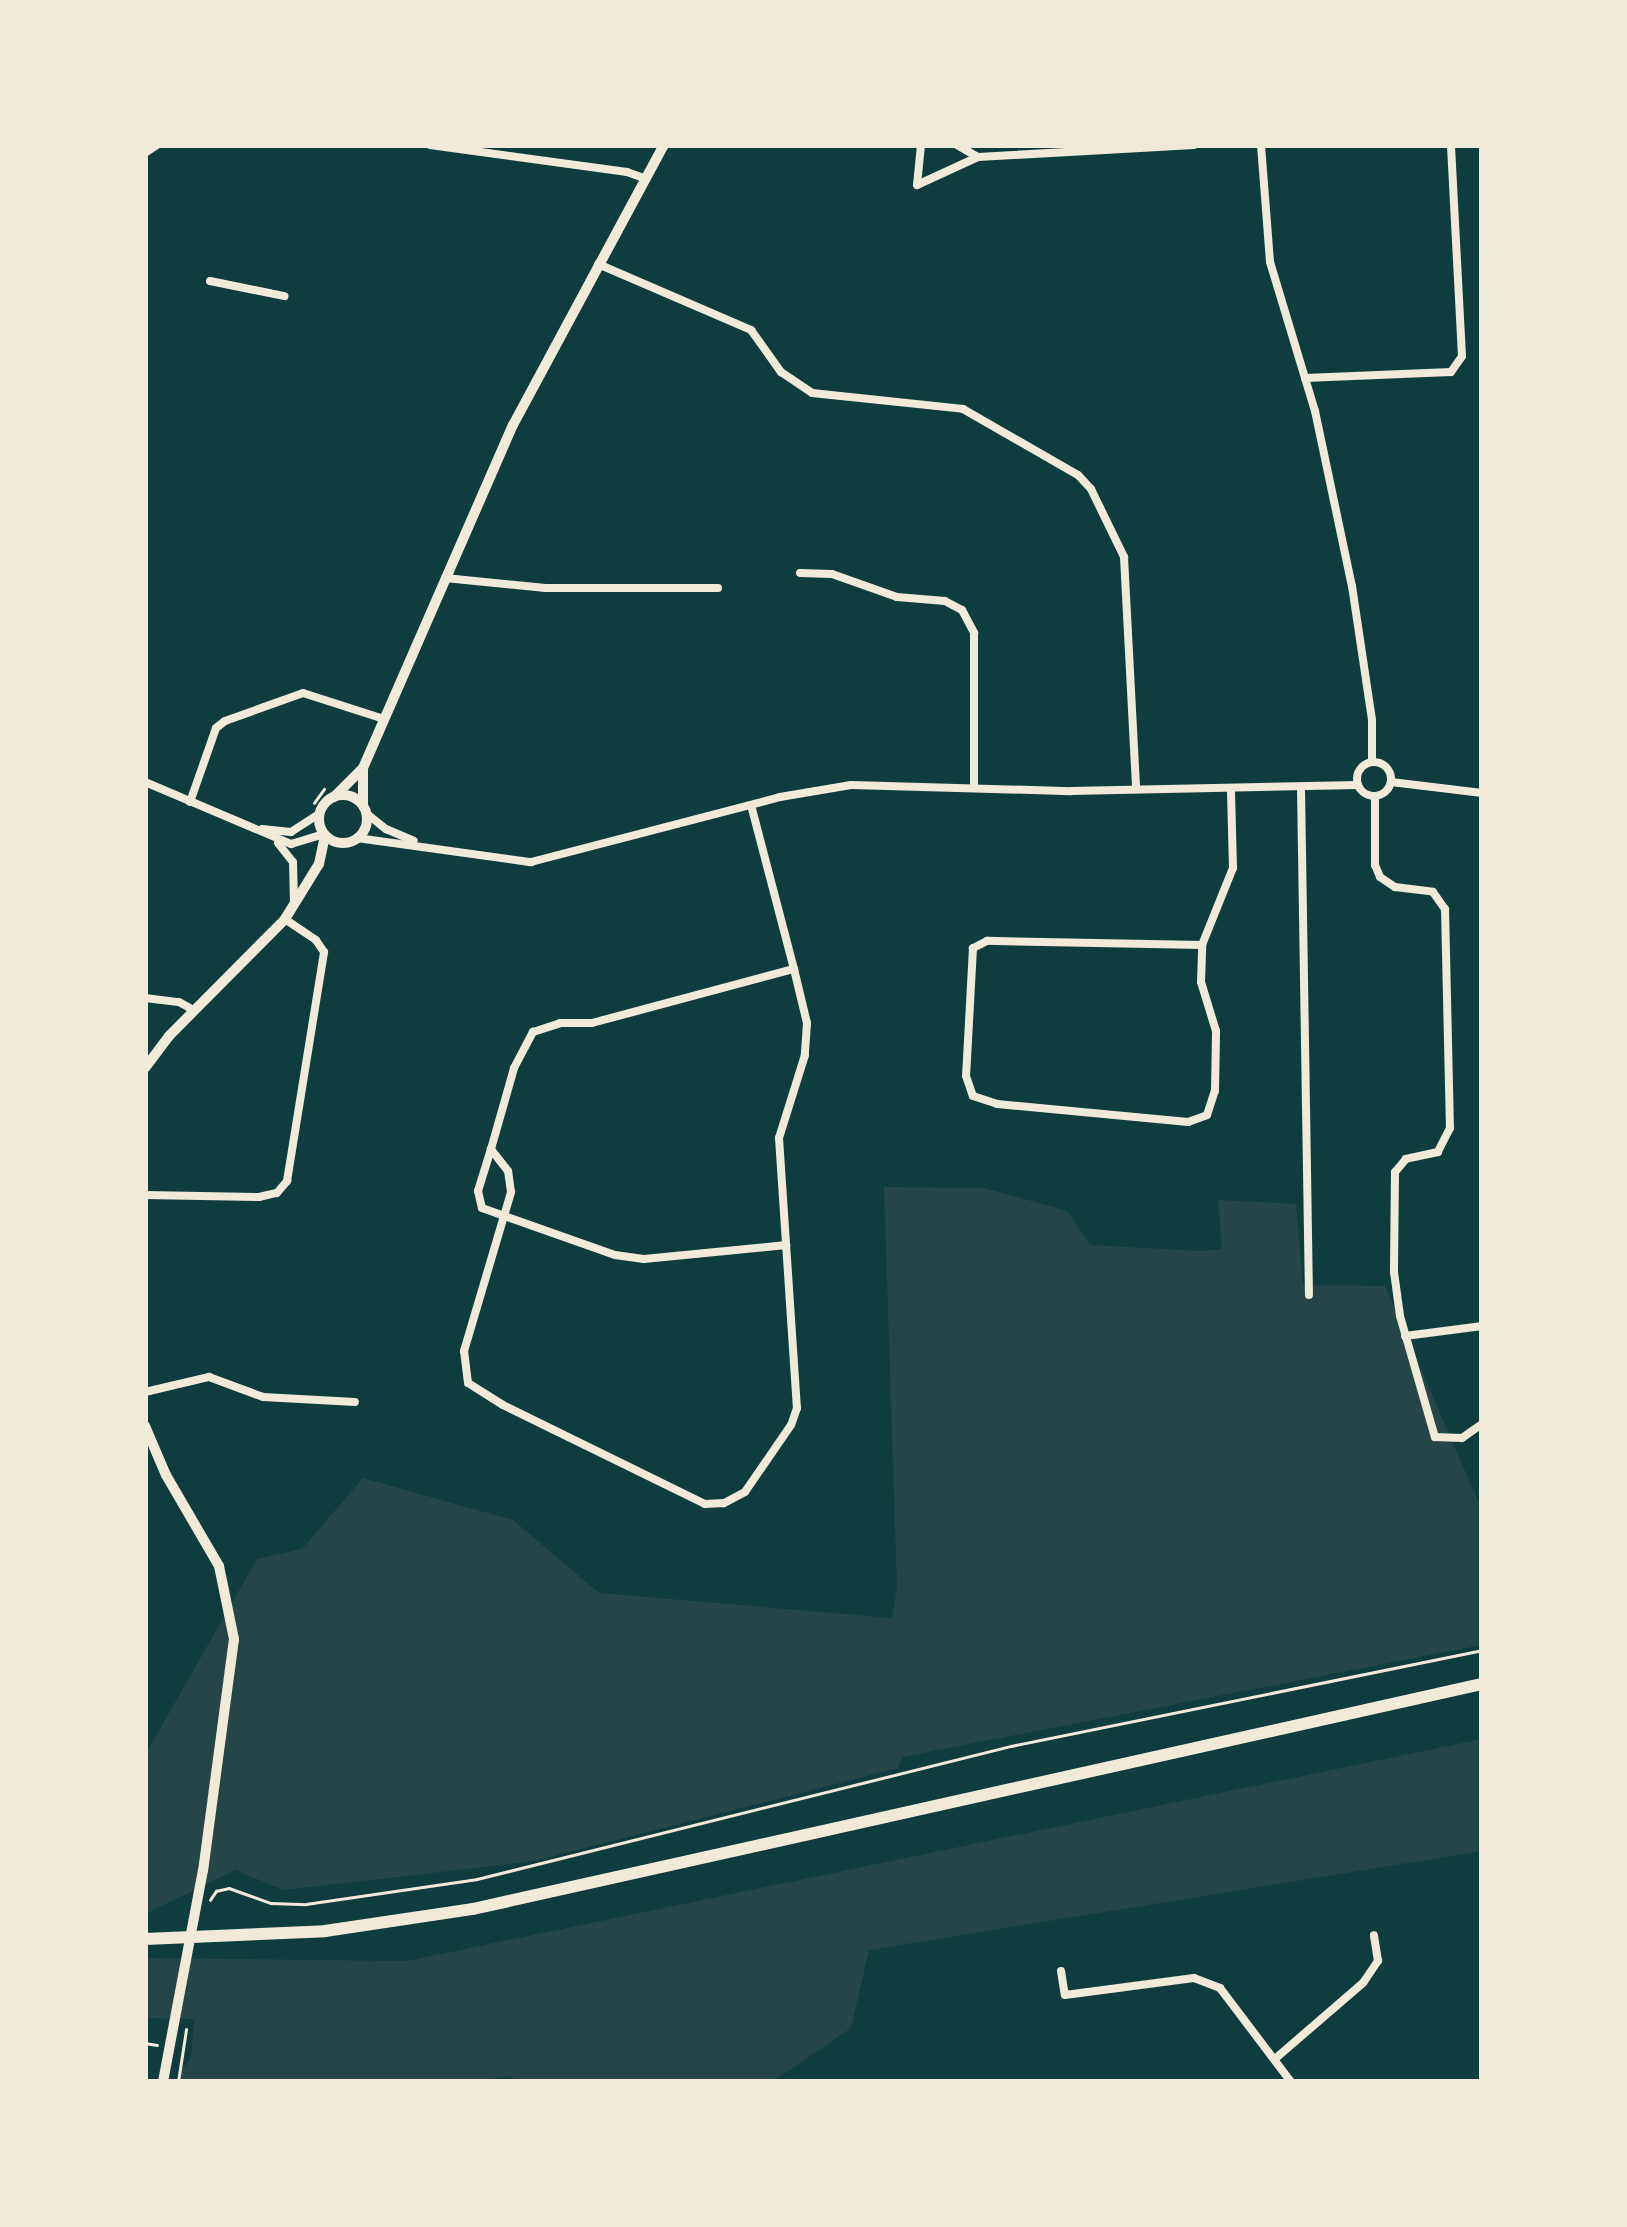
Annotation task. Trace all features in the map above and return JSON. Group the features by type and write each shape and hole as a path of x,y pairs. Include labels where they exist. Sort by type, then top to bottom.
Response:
{"main road":[{"path":"148,1939 400,1923 567,1891 1482,1684"}],"street":[{"path":"145,154 157,145"},
{"path":"430,145 626,172 646,179"},
{"path":"145,1068 285,919 320,864 366,828 363,768 444,578 513,425 664,145"},
{"path":"920,145 917,185 978,158 1194,145"},
{"path":"957,145 978,158"},
{"path":"1261,145 1263,217 1275,288 1305,378 1352,586 1372,720 1372,762"},
{"path":"1305,378 1450,372 1462,356 1450,145"},
{"path":"598,264 750,330 781,372 812,393 963,410 1078,475 1091,489 1124,557 1136,789"},
{"path":"210,281 284,296"},
{"path":"800,573 832,574 897,596 945,602 962,610 974,633 974,788"},
{"path":"444,578 546,588 718,588"},
{"path":"190,802 216,728 225,721 303,692 384,719"},
{"path":"1372,762 1386,768 1391,782 1386,792 1374,796"},
{"path":"1358,785 1359,771 1372,762"},
{"path":"253,827 291,832 363,768"},
{"path":"145,782 291,844 325,835 339,843 356,839 531,862 751,805 851,785 1136,789 1358,785 1374,796"},
{"path":"1391,782 1482,793"},
{"path":"1202,945 987,941 972,948 966,1076 973,1096 996,1104 1188,1122 1207,1115 1215,1091 1216,1032 1201,982 1202,945 1233,868 1232,788"},
{"path":"1301,788 1308,1295"},
{"path":"335,791 350,796 386,829 427,847"},
{"path":"1374,796 1375,865 1380,878 1394,887 1433,892 1445,910 1450,1128 1438,1152 1406,1159 1395,1172 1394,1272 1405,1336 1435,1437 1462,1438 1482,1424"},
{"path":"491,1149 512,1182 464,1351 462,1364 468,1383 690,1497 716,1504 745,1492 796,1416 779,1138 808,1038 751,805"},
{"path":"315,810 325,835 320,864"},
{"path":"253,827 289,854 294,904"},
{"path":"145,1195 259,1197 277,1194 287,1181 324,952 316,940 285,919"},
{"path":"786,1245 630,1258 504,1217 482,1208 478,1200 514,1068 532,1032 560,1023 592,1023 794,969"},
{"path":"145,998 174,1000 195,1011"},
{"path":"1405,1336 1482,1326"},
{"path":"145,1392 209,1377 263,1397 355,1402"},
{"path":"145,1426 166,1476 214,1554 231,1610 232,1674 201,1880 164,2082"},
{"path":"1276,2058 1363,1983 1378,1961 1374,1935"},
{"path":"1060,1970 1066,1995 1194,1978 1220,1988 1292,2082"}],"path":[{"path":"315,810 323,790 335,791"},
{"path":"201,1880 216,1891 234,1888 265,1901 294,1904 454,1883 1011,1746 1482,1650"},
{"path":"178,2082 184,2048"}],"shaded area":[{"path":"884,1187 984,1188 1067,1211 1090,1245 1202,1251 1222,1249 1218,1200 1296,1204 1303,1285 1385,1286 1482,1510 1482,1645 902,1757 898,1768 535,1861 284,1890 235,1870 145,1914 145,1755 257,1559 302,1549 363,1478 513,1520 599,1593 892,1618 897,1587"},
{"path":"1482,1739 1482,1851 869,1950 851,2028 772,2082 519,2082 510,2076 469,2082 181,2082 180,2071 191,2059 194,2019 145,2018 145,1958 407,1961"}]}
